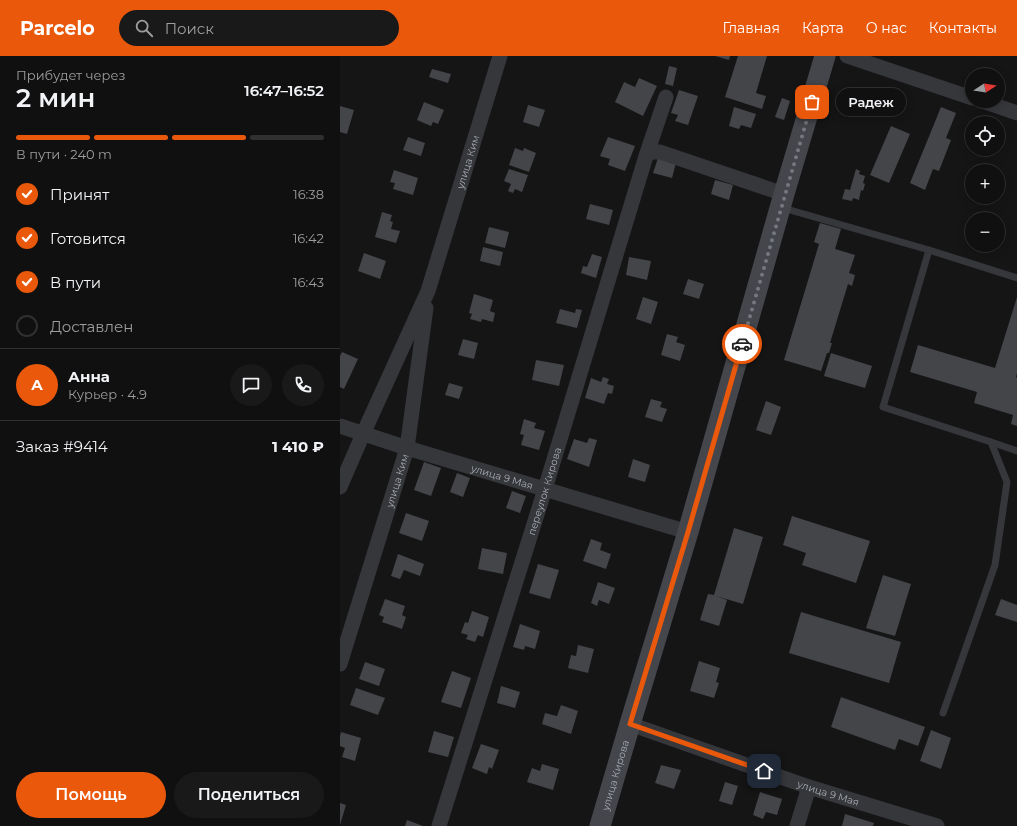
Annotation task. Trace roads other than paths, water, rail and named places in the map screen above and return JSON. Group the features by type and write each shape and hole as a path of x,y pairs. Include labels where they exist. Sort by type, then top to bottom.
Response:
{"street":[{"name":"улица Ким","path":"340,487 428,291 500,56"},
{"name":"улица Кирова","path":"600,826 688,532 825,56"},
{"path":"847,56 965,96"},
{"name":"переулок Кирова","path":"439,826 545,489 646,156 666,97"},
{"path":"1002,108 1017,113"},
{"path":"646,156 651,152 660,152 783,200"},
{"name":"улица Ким","path":"340,664 407,448 428,291"},
{"name":"улица 9 Мая","path":"340,426 407,448 688,532"},
{"name":"улица 9 Мая","path":"630,724 809,786 937,826"},
{"path":"797,826 809,786"}],"lane":[{"path":"783,200 929,250 1017,278"},
{"path":"929,250 883,407 1017,451"},
{"path":"943,713 995,565 1007,482 991,442"}],"place":[{"name":"Радеж","path":"812,102"}]}
